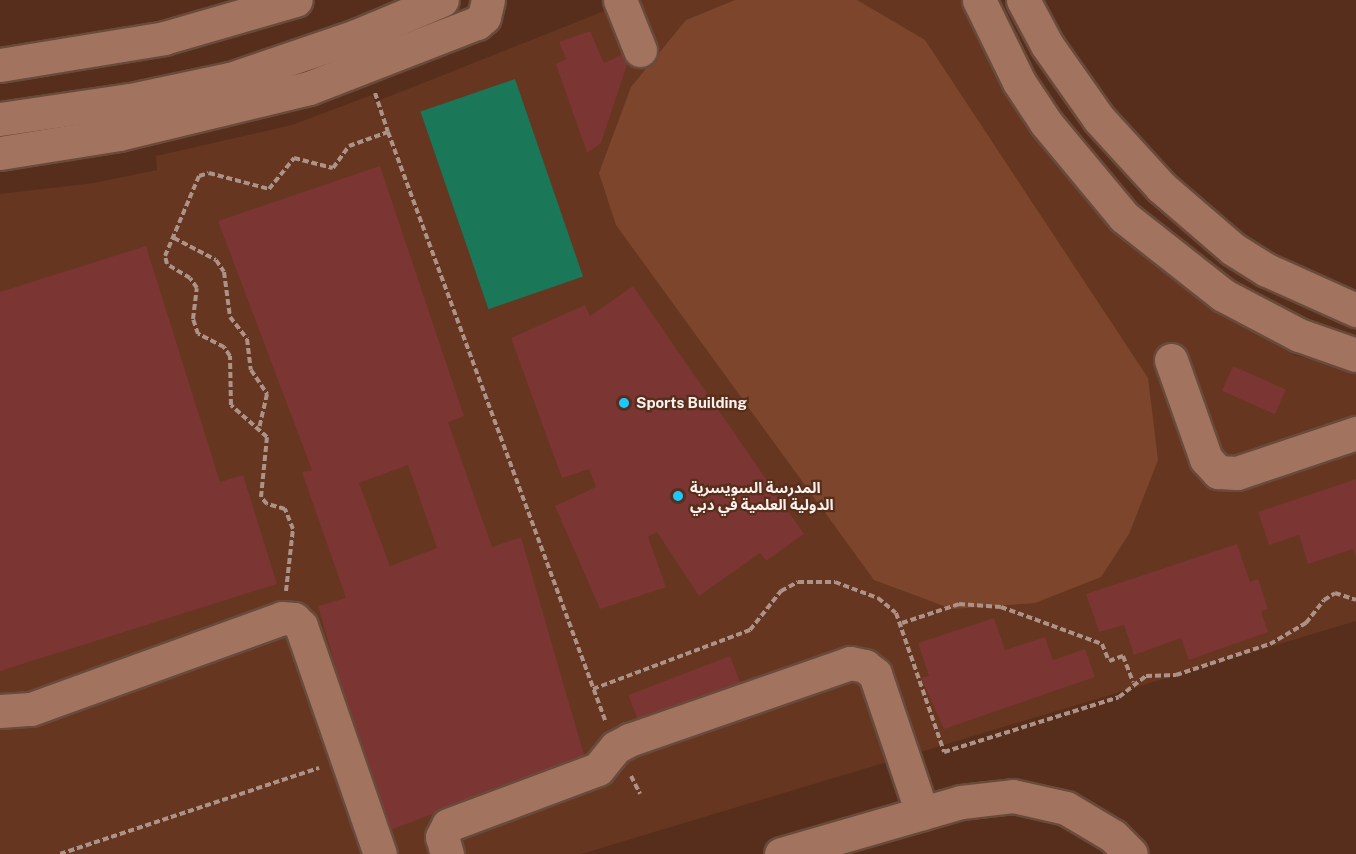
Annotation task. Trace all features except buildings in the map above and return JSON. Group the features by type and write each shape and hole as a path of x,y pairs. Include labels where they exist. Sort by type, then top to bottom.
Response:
{"street":[{"path":"0,65 164,38 296,0"},
{"path":"0,119 131,100 230,79 356,36 442,0"},
{"path":"0,153 119,134 309,88 477,23 484,17 488,0"},
{"path":"620,0 640,50"},
{"path":"980,0 996,40 1041,115 1096,189 1124,218 1223,295 1299,335 1356,355"},
{"path":"1023,0 1085,100 1161,187 1233,249 1266,270 1356,310"},
{"path":"1171,360 1206,459 1218,472 1237,473 1356,433"},
{"path":"0,711 31,709 282,618 294,619 301,626 380,854"},
{"path":"447,854 442,837 448,825 598,769 616,747 629,740 850,663 865,666 875,675 922,813"},
{"path":"782,854 985,796 1040,800 1090,820 1131,854"}],"path":[{"path":"367,67 388,132 593,689 750,630 781,591 798,582 835,582 879,598 888,604 902,623 944,752 1119,697 1133,682 1146,676 1176,675 1270,644 1306,623 1324,600 1335,593 1356,600"},
{"path":"282,618 293,529 285,509 267,504 261,497 260,484 269,444 259,428 231,405 228,350 203,339 194,326 198,295 194,282 166,262 199,176 209,173 269,189 294,158 333,168 349,146 388,132"},
{"path":"174,237 216,260 224,272 230,317 247,339 251,370 267,394 259,428"},
{"path":"902,623 959,604 1001,607 1102,644 1109,662 1123,656 1133,682"},
{"path":"60,854 346,758"}],"shaded area":[{"name":"المدرسة السويسرية الدولية العلمية في دبي","path":"632,0 963,0 1191,290 1294,355 1356,371 1356,621 581,854 0,854 0,194 94,183 157,170 156,156 292,125 372,95 375,102"},
{"path":"735,0 857,0 925,40 1148,378 1158,460 1129,534 1101,577 1035,603 952,609 874,580 616,225 599,173 631,87 686,20"},
{"path":"515,79 583,277 488,309 420,112"}],"place":[{"name":"Sports Building","path":"624,403"},
{"name":"المدرسة السويسرية الدولية العلمية في دبي","path":"678,496"}]}
